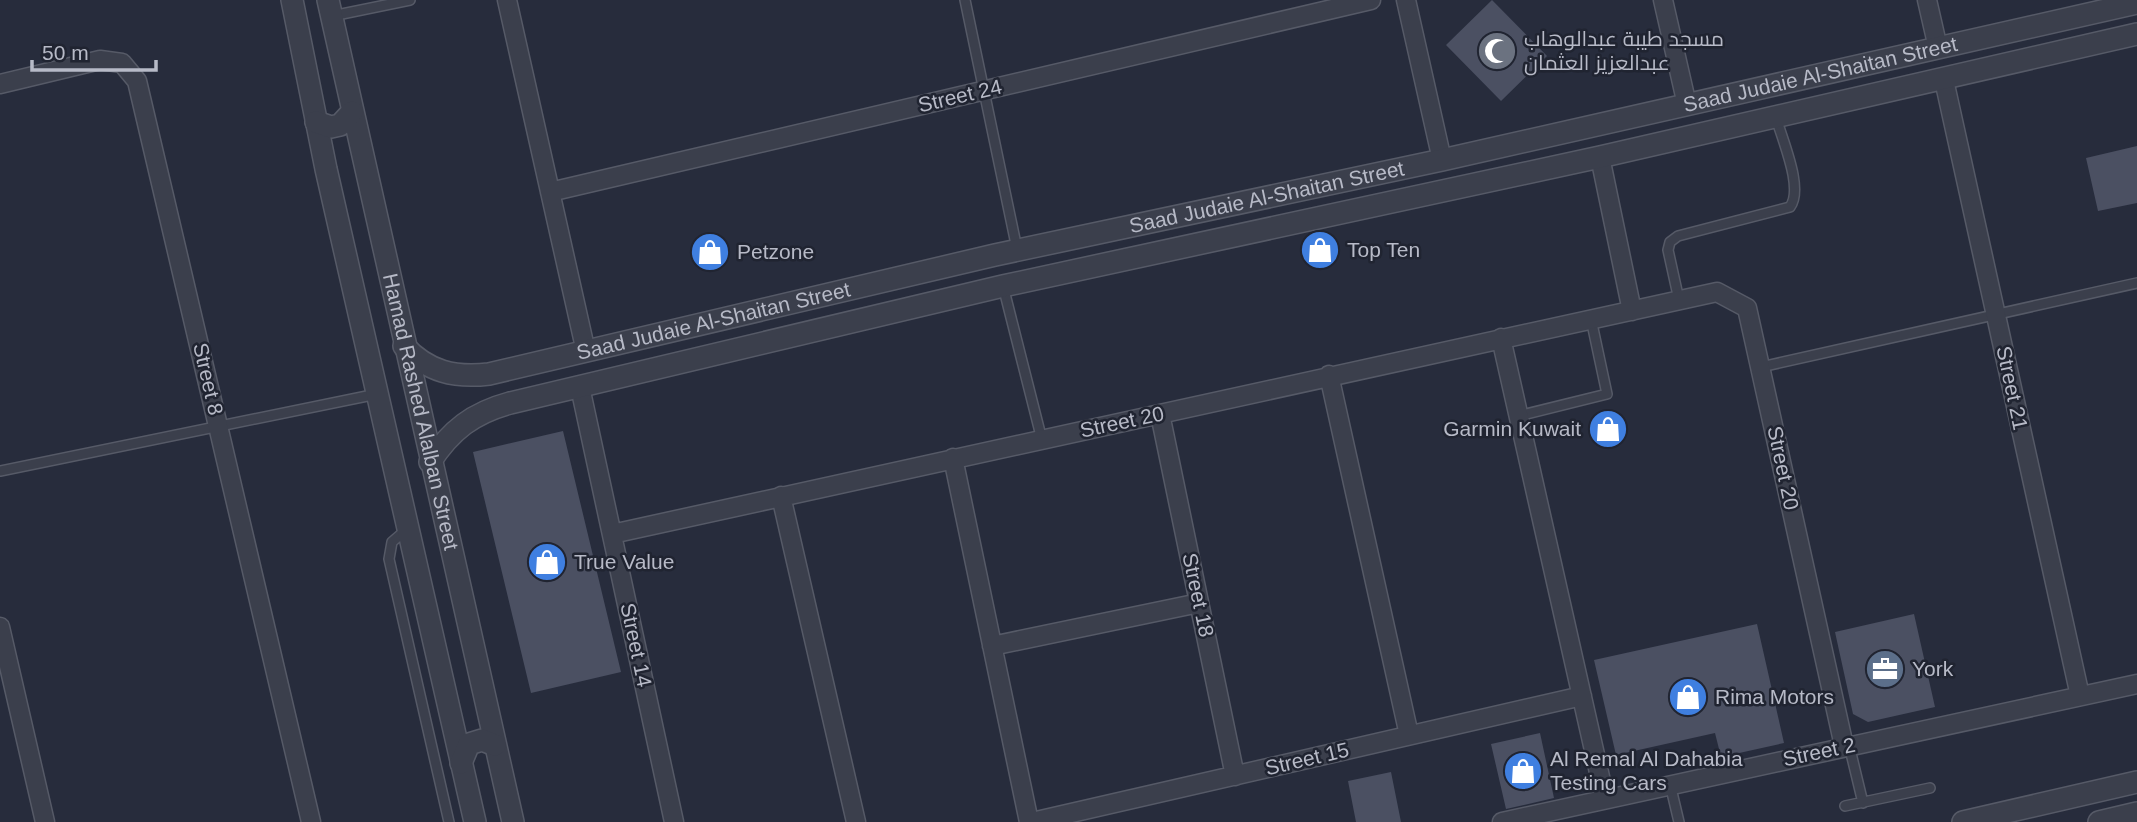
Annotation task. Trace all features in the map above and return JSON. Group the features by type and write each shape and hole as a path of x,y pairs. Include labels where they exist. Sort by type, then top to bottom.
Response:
{"street":[{"name":"Hamad Rashed Alalban Street","path":"292,0 326,169 461,763 471,819"},
{"path":"507,0 586,352"},
{"name":"Street 24","path":"550,192 1371,0"},
{"path":"1406,0 1442,160"},
{"path":"1663,0 1687,105"},
{"path":"1927,0 1938,48"},
{"name":"Saad Judaie Al-Shaitan Street","path":"404,346 436,370 463,375 502,371 995,255 1442,160 2135,3"},
{"name":"Hamad Rashed Alalban Street","path":"330,8 513,822"},
{"path":"2050,22 2039,33 2039,43 2045,51 2054,55"},
{"name":"Saad Judaie Al-Shaitan Street","path":"430,462 444,441 463,423 485,410 510,403 1003,286 1600,157 2137,34"},
{"path":"1976,39 1991,44 1995,55 1992,65 1982,71"},
{"name":"Street 8","path":"0,84 100,60 122,63 137,82 311,822"},
{"name":"Street 21","path":"1944,80 2080,696"},
{"path":"316,122 331,127 340,125 352,113"},
{"path":"326,169 334,159 345,156 364,166"},
{"path":"1600,157 1632,311"},
{"path":"1050,245 1042,251 1039,261 1044,271 1055,275"},
{"path":"995,255 1003,260 1008,268 1008,278 1003,286"},
{"name":"Street 20","path":"612,534 1717,292 1747,308 1847,746"},
{"path":"1501,338 1605,799"},
{"path":"502,371 498,390 510,403"},
{"path":"1329,375 1409,735"},
{"name":"Street 14","path":"580,387 674,822"},
{"name":"Street 18","path":"1160,414 1236,776"},
{"path":"953,458 1030,822"},
{"path":"782,496 856,822"},
{"path":"992,646 1199,603"},
{"path":"0,627 45,822"},
{"name":"Street 2","path":"1502,822 1550,817 1605,799 1670,784 2137,684"},
{"name":"Street 15","path":"1030,822 1582,696"},
{"path":"461,763 464,749 469,744 482,740 495,745"},
{"path":"1963,822 2137,782"},
{"path":"2099,822 2137,813"}],"lane":[{"path":"330,8 410,0"},
{"path":"965,0 1018,250"},
{"path":"1679,300 1668,250 1670,242 1678,236 1790,207 1796,199 1796,187 1776,117"},
{"path":"1761,368 2137,283"},
{"path":"1003,286 1042,440"},
{"path":"1518,416 1607,394 1591,319"},
{"path":"0,471 219,424 377,394"},
{"path":"407,528 392,542 389,559 449,822"},
{"path":"1847,746 1863,803"},
{"path":"1670,784 1679,822"},
{"path":"1845,806 1930,788"}],"building":[{"name":"مسجد طيبة عبدالوهاب عبدالعزيز العثمان","path":"1492,0 1547,56 1501,101 1446,45"},
{"path":"2137,146 2137,203 2098,211 2086,158"},
{"name":"True Value","path":"563,431 621,672 531,693 473,452"},
{"name":"York","path":"1914,614 1935,707 1868,722 1853,714 1835,632"},
{"name":"Rima Motors","path":"1757,624 1784,743 1721,757 1715,733 1616,755 1594,660"},
{"name":"Al Remal Al Dahabia Testing Cars","path":"1540,733 1554,798 1506,809 1491,744"},
{"path":"1391,772 1401,822 1356,822 1348,781"}],"place":[{"name":"مسجد طيبة عبدالوهاب عبدالعزيز العثمان","path":"1497,51"},
{"name":"Top Ten","path":"1320,250"},
{"name":"Petzone","path":"710,252"},
{"name":"Garmin Kuwait","path":"1608,429"},
{"name":"True Value","path":"547,562"},
{"name":"York","path":"1885,669"},
{"name":"Rima Motors","path":"1688,697"},
{"name":"Al Remal Al Dahabia Testing Cars","path":"1523,771"}]}
